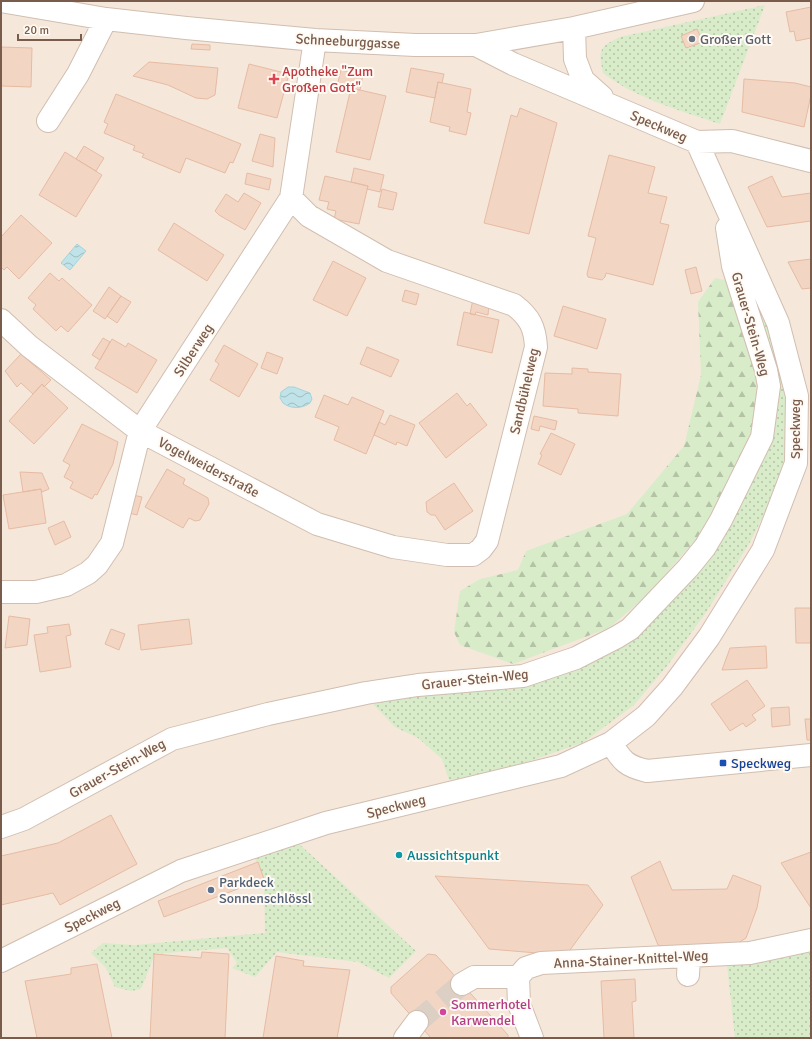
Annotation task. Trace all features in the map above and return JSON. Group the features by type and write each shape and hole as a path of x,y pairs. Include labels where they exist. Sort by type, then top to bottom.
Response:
{"street":[{"name":"Schneeburggasse","path":"1,1 106,19 172,27 315,40 415,45 476,45 574,28 693,1"},
{"path":"48,121 78,74 106,19"},
{"name":"Speckweg","path":"574,28 575,59 583,80 609,104"},
{"name":"Silberweg","path":"1,592 36,592 52,589 78,580 98,565 112,543 140,431 291,198 315,40"},
{"name":"Speckweg","path":"1,961 181,871 326,822 561,766 611,743 646,716 672,687 709,637 763,550 796,464 797,396 778,323 697,142 513,64 476,45"},
{"path":"697,142 732,141 811,161"},
{"name":"Grauer-Stein-Weg","path":"1,827 24,819 172,739 282,710 366,693 418,685 510,678 532,674 590,652 630,629 688,568 705,547 736,492 762,437 767,403 767,376 733,266 722,197"},
{"name":"Sandbühelweg","path":"291,198 309,216 387,262 514,305 524,313 531,322 535,334 536,347 487,541 481,549 473,555 447,555"},
{"name":"Vogelweiderstraße","path":"1,320 29,346 140,431 317,524 393,546 447,555"},
{"path":"611,743 621,760 632,768 647,771 811,755"},
{"name":"Anna-Stainer-Knittel-Weg","path":"518,977 526,968 541,963 689,966 811,940"},
{"path":"462,984 474,977 518,977 519,1004 532,1038"}],"shaded area":[{"path":"1,1 811,1 811,1038 1,1038"}],"green space":[{"path":"765,5 720,124 674,109 644,97 603,73 601,59 602,50 608,44 620,37"},
{"path":"715,278 730,281 758,365 754,434 699,536 645,597 609,628 513,664 460,645 454,632 460,591 480,579 518,570 526,551 627,514 684,446 701,375 698,302"},
{"path":"752,291 771,335 785,395 787,448 776,491 749,544 705,614 667,666 634,705 584,742 499,772 449,780 442,759 418,738 395,727 372,703 454,688 643,626 769,434"},
{"path":"296,841 416,951 389,978 358,962 277,952 255,977 232,968 237,963 227,948 155,954 141,989 131,991 115,987 106,968 91,953 103,943 135,945 265,933 264,879 255,859"},
{"path":"811,948 811,1038 735,1038 727,965"}],"water":[{"path":"77,244 86,251 70,270 61,263"},
{"path":"288,387 294,387 310,393 312,399 310,403 296,408 283,403 280,398 281,392"}],"building":[{"path":"811,7 811,38 796,41 794,31 790,32 786,12"},
{"name":"Großer Gott","path":"697,29 703,42 686,48 681,36"},
{"path":"192,44 210,45 210,50 191,49"},
{"path":"1,47 32,48 31,87 1,86"},
{"path":"149,62 218,68 215,95 207,99 196,98 168,85 133,76"},
{"path":"249,64 289,74 277,118 238,108"},
{"path":"411,68 444,74 442,83 438,82 435,98 406,92"},
{"path":"341,70 363,75 360,90 337,86"},
{"path":"744,79 795,83 811,87 811,95 804,127 742,112"},
{"path":"438,82 471,89 467,112 471,113 466,135 449,131 450,127 430,122"},
{"path":"351,88 386,96 370,160 336,152"},
{"path":"116,94 241,144 233,163 230,162 225,173 186,158 180,173 142,157 144,154 133,150 135,146 104,133 108,124 104,122"},
{"path":"520,108 557,123 529,234 484,223 511,115 517,117"},
{"path":"260,134 275,138 273,167 252,161"},
{"path":"84,146 104,158 96,171 76,159"},
{"path":"65,152 102,175 76,217 39,195"},
{"path":"609,155 655,167 648,193 667,197 660,223 669,225 653,285 606,273 602,280 588,277 587,274 596,238 588,236"},
{"path":"354,168 384,175 380,192 367,189 368,186 351,182"},
{"path":"247,173 271,179 269,190 245,184"},
{"path":"325,176 368,186 359,224 334,219 336,211 327,209 329,202 319,200"},
{"path":"772,176 782,197 811,193 811,221 767,227 748,187"},
{"path":"382,189 397,193 393,210 378,207"},
{"path":"244,193 261,203 245,230 219,215 215,211 226,194 238,202"},
{"path":"21,215 52,243 19,279 7,267 4,270 1,267 1,237"},
{"path":"174,223 224,255 207,281 158,250"},
{"path":"811,259 811,288 802,289 788,262"},
{"path":"333,261 366,278 347,316 313,300"},
{"path":"696,267 702,291 691,294 685,270"},
{"path":"50,273 59,281 62,278 92,305 68,332 61,326 56,331 33,309 36,305 28,298"},
{"path":"109,287 121,296 105,319 93,311"},
{"path":"405,290 419,294 416,305 402,301"},
{"path":"121,296 131,302 117,323 107,316"},
{"path":"473,299 489,304 488,315 476,312 475,315 470,314"},
{"path":"563,306 606,319 597,349 554,336"},
{"path":"464,312 499,320 492,353 457,345"},
{"path":"103,338 110,342 100,360 92,355"},
{"path":"112,339 126,347 128,343 157,360 137,393 95,368"},
{"path":"224,345 258,364 239,397 210,380 219,364 215,361"},
{"path":"367,347 399,360 391,377 360,364"},
{"path":"267,352 283,358 277,374 261,368"},
{"path":"21,354 51,380 44,387 42,384 33,394 21,383 17,387 5,371"},
{"path":"572,368 588,369 588,372 621,374 618,416 578,413 578,409 543,406 545,373 572,374"},
{"path":"42,384 68,408 34,444 9,421"},
{"path":"457,393 467,406 470,403 487,425 446,458 419,423"},
{"path":"324,395 348,405 352,397 384,411 366,454 334,440 339,427 315,417"},
{"path":"390,415 415,425 407,446 397,442 396,445 374,435 379,422 385,425"},
{"path":"534,416 557,421 555,430 540,426 539,431 531,429"},
{"path":"82,424 118,442 113,464 97,495 95,494 92,499 70,488 73,482 64,477 70,465 63,461"},
{"path":"551,433 575,444 561,475 538,464 542,455 540,454"},
{"path":"167,469 185,479 183,484 208,498 209,504 200,520 195,521 189,518 183,528 145,507"},
{"path":"20,472 42,473 49,489 42,492 41,489 23,492"},
{"path":"454,483 473,511 445,530 435,515 431,515 427,512 426,502"},
{"path":"41,489 46,523 9,529 3,495"},
{"path":"133,495 142,497 137,515 129,513"},
{"path":"64,521 71,537 55,545 48,528"},
{"path":"795,608 811,608 811,643 796,643"},
{"path":"9,616 30,619 27,645 5,648"},
{"path":"189,619 192,644 141,650 138,625"},
{"path":"69,624 71,635 66,636 71,667 40,672 34,635 48,633 47,627"},
{"path":"111,629 125,634 119,650 105,644"},
{"path":"766,646 767,668 722,670 730,648"},
{"path":"747,680 765,706 752,715 756,720 746,727 743,723 730,731 711,704"},
{"path":"789,707 790,725 772,727 771,708"},
{"path":"805,719 811,719 811,740 807,740"},
{"path":"111,815 137,864 60,905 53,893 1,905 1,856 58,843"},
{"path":"811,852 811,908 781,863"},
{"path":"660,861 672,890 727,889 733,875 761,886 757,908 746,938 735,945 668,948 658,945 631,877"},
{"name":"Parkdeck Sonnenschlössl","path":"258,862 264,879 164,917 158,901"},
{"path":"435,876 588,885 603,905 570,950 561,955 489,949"},
{"path":"202,952 229,954 225,1038 150,1038 154,954 201,958"},
{"path":"428,954 436,955 508,1035 508,1038 431,1038 391,993 391,987"},
{"path":"276,956 304,961 303,966 350,970 337,1038 263,1038"},
{"path":"97,964 112,1038 37,1038 25,981 71,974 71,968"},
{"path":"635,979 636,1001 632,1002 634,1038 604,1038 601,981"}],"tunnel":[{"path":"417,1022 462,984"}],"place":[{"name":"Großer Gott","path":"692,39"},
{"name":"Apotheke \"Zum Großen Gott\"","path":"274,79"},
{"name":"Speckweg","path":"723,763"},
{"name":"Aussichtspunkt","path":"399,855"},
{"name":"Parkdeck Sonnenschlössl","path":"211,890"},
{"name":"Sommerhotel Karwendel","path":"443,1012"}]}
